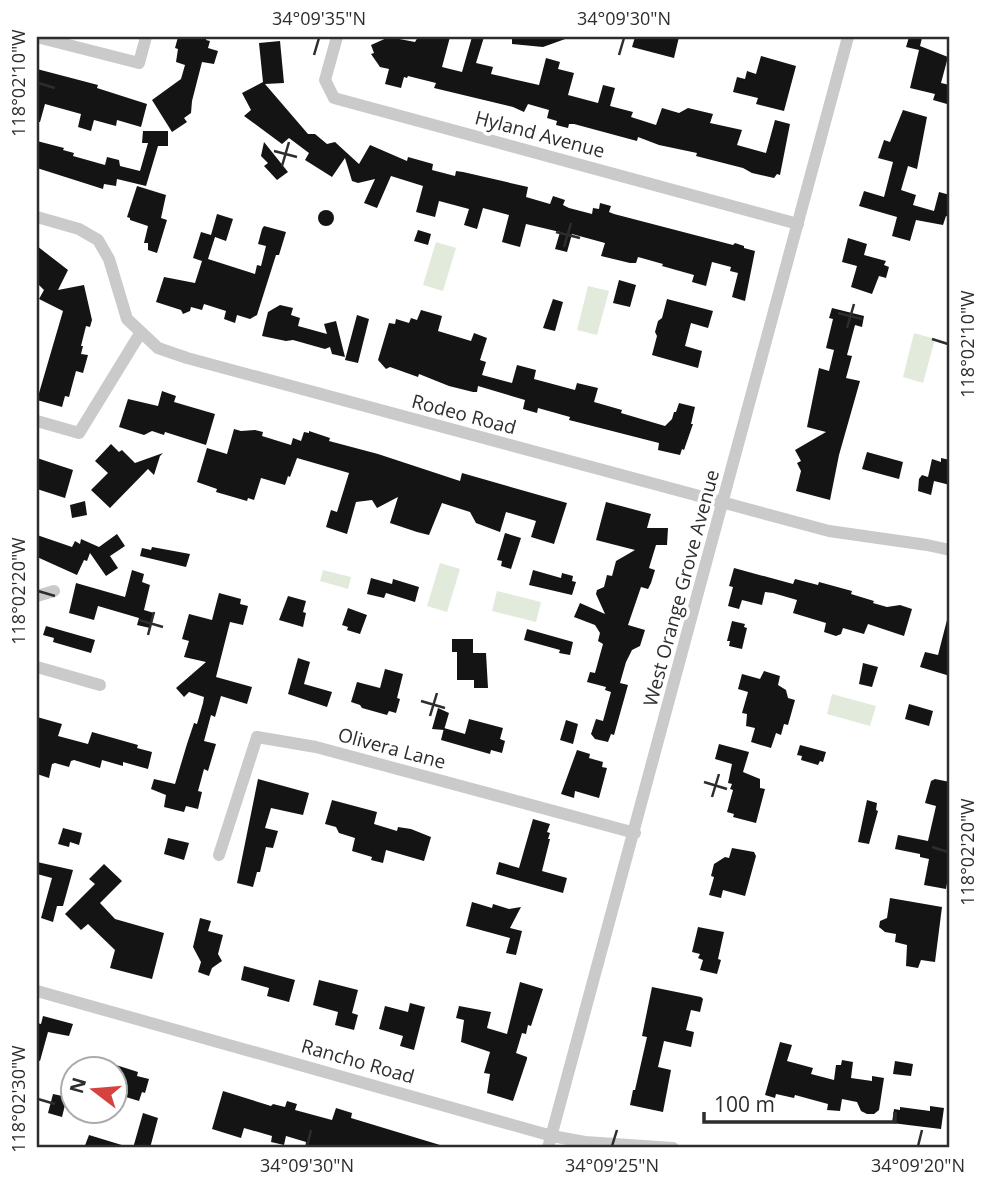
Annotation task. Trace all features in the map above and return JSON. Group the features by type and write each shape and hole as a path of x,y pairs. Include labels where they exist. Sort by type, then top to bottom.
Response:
{"street":[{"path":"37,37 139,63 146,37"},
{"name":"Hyland Avenue","path":"337,37 326,80 334,98 798,224"},
{"name":"West Orange Grove Avenue","path":"550,1142 848,37"},
{"name":"Rodeo Road","path":"37,217 79,229 98,240 109,259 127,320 158,348 723,504 829,531 950,550"},
{"path":"37,421 79,433 141,332"},
{"path":"37,596 54,591"},
{"path":"37,667 100,685"},
{"name":"Olivera Lane","path":"219,855 257,737 316,747 635,833"},
{"name":"Rancho Road","path":"37,990 550,1142 673,1148"}],"shaded area":[{"path":"436,242 456,248 443,291 423,285"},
{"path":"588,286 609,291 597,335 577,330"},
{"path":"914,333 935,339 923,383 903,377"},
{"path":"440,563 460,569 447,612 427,606"},
{"path":"323,570 351,577 348,589 320,581"},
{"path":"497,591 541,602 536,622 492,611"},
{"path":"832,694 876,706 870,726 827,714"}],"building":[{"path":"178,37 207,37 206,40 210,41 208,48 218,51 214,64 202,62 191,113 184,118 187,122 172,132 152,100 181,79 185,65 176,62 178,49 175,48"},
{"path":"389,37 415,42 418,37 450,37 442,67 462,72 472,37 484,37 476,63 493,67 491,74 539,85 546,58 560,62 558,69 574,73 568,95 598,103 603,85 615,88 610,106 633,112 631,117 656,125 662,108 679,113 688,108 713,114 710,123 742,130 737,145 766,153 775,120 790,124 780,175 777,174 774,178 752,173 743,168 696,156 697,153 659,145 638,137 637,141 574,124 569,124 568,128 556,125 557,121 547,118 549,110 528,104 524,112 434,88 436,83 408,76 404,77 401,88 385,84 389,69 380,67 371,54 374,53 371,45"},
{"path":"512,37 568,38 543,47 512,44"},
{"path":"635,37 679,37 674,58 632,47"},
{"path":"909,37 922,38 920,46 948,57 941,83 950,85 947,104 933,100 935,94 910,88 919,50 906,47"},
{"path":"280,41 284,83 265,84 308,134 315,134 327,144 335,142 359,164 370,145 407,161 408,157 433,164 432,170 455,176 456,171 463,172 528,187 526,197 550,204 553,196 565,200 563,205 569,208 592,214 593,208 599,209 600,203 611,206 609,212 614,214 744,246 755,251 745,301 732,297 738,273 730,271 731,267 712,262 706,286 692,282 694,275 662,266 663,264 638,257 636,263 630,263 601,256 605,243 572,234 567,252 555,249 560,232 526,224 520,247 502,242 509,215 483,208 477,229 464,225 469,209 439,201 435,217 416,212 423,186 391,176 377,208 364,203 375,179 358,183 352,181 345,158 332,177 305,160 309,153 289,138 282,144 244,116 251,110 242,93 263,82 259,43"},
{"path":"761,56 796,66 784,111 756,104 758,98 733,92 737,77 745,79 747,71 756,74"},
{"path":"37,69 98,85 97,88 147,104 141,127 117,120 116,126 94,120 91,131 78,127 81,114 45,104 40,122 37,122"},
{"path":"903,110 927,117 917,169 908,166 901,190 916,195 913,205 934,211 939,192 950,195 950,217 946,216 943,225 916,220 910,241 892,236 897,217 859,206 864,191 884,197 893,162 878,158 884,140 890,142"},
{"path":"143,131 168,131 168,146 158,146 146,186 117,179 116,186 104,184 103,189 37,168 37,141 64,148 63,150 74,153 73,156 105,165 107,157 119,160 120,166 140,171 148,143 142,143"},
{"path":"264,142 288,172 277,180 264,166 268,163 261,156"},
{"path":"137,186 166,195 161,218 167,220 157,253 148,250 148,243 144,243 148,226 127,217"},
{"path":"326,210 332,212 332,224 326,226 320,224 318,218 320,212"},
{"path":"217,214 233,219 226,241 215,237 208,259 255,274 257,265 261,266 266,246 258,244 264,226 286,232 257,315 250,319 237,315 235,323 224,319 226,311 204,304 202,310 191,307 190,311 183,314 181,310 156,302 164,277 195,283 202,261 193,258 201,232 211,235"},
{"path":"418,230 431,234 428,245 414,241"},
{"path":"848,238 867,244 864,255 886,261 884,265 889,267 886,278 879,276 872,294 851,287 857,266 842,262"},
{"path":"37,246 68,270 58,290 84,285 92,320 90,327 86,326 81,346 81,354 88,355 83,373 76,371 69,397 65,396 62,407 37,400 63,311 39,299 44,290 37,283"},
{"path":"619,280 636,285 630,307 613,303"},
{"path":"553,299 563,302 555,331 543,328"},
{"path":"667,299 713,311 708,328 691,323 685,346 702,351 698,368 652,355 657,336 655,332"},
{"path":"280,305 293,308 291,315 300,318 298,326 327,334 324,324 336,321 345,357 332,354 330,347 325,349 293,340 262,336 268,312"},
{"path":"832,308 864,316 862,327 855,325 847,355 852,356 846,378 860,381 839,455 830,500 796,491 801,471 797,463 801,461 795,450 826,432 807,427 819,368 829,371 834,350 826,348 833,319 829,318"},
{"path":"421,310 442,316 438,331 471,341 474,333 487,338 480,360 486,362 482,375 512,383 517,365 536,370 534,379 575,390 577,383 598,388 594,402 665,426 672,419 679,403 695,407 693,424 684,450 682,449 680,455 658,450 659,443 569,420 570,417 538,408 537,413 523,409 525,400 478,386 477,392 473,392 419,374 418,377 390,367 386,369 378,360 389,323 395,324 396,319 409,323 411,318 417,320"},
{"path":"357,315 369,319 358,363 345,360"},
{"path":"162,391 176,396 174,402 215,414 206,445 165,432 164,435 152,431 144,435 119,427 128,399 158,406"},
{"path":"234,429 263,432 262,436 291,445 293,438 301,441 304,432 309,431 330,438 329,441 460,481 462,473 567,503 554,544 531,537 536,521 506,512 500,532 476,523 470,512 442,503 429,535 417,532 390,523 398,497 377,508 372,500 356,502 347,534 326,527 331,510 337,512 349,473 297,458 285,485 261,478 254,500 248,498 247,501 216,492 217,489 197,482 207,448 227,454"},
{"path":"111,444 119,452 122,450 135,463 163,453 154,475 148,469 110,508 91,490 108,473 95,461"},
{"path":"867,452 903,462 899,479 862,469"},
{"path":"37,458 73,470 65,498 37,489"},
{"path":"941,458 950,460 950,485 934,481 931,495 918,491 919,479 922,475 928,477 932,459 941,462"},
{"path":"85,501 87,515 72,518 70,505"},
{"path":"606,502 651,514 647,528 668,528 667,545 656,545 649,568 655,570 651,583 648,589 641,587 628,625 645,630 640,646 632,650 626,662 620,683 628,685 614,735 611,734 608,742 595,739 591,734 596,719 603,721 611,692 605,690 606,687 587,682 590,672 595,673 603,644 598,641 600,633 595,625 574,617 580,603 605,614 596,594 597,590 604,587 607,575 612,576 616,561 635,550 596,540"},
{"path":"505,533 521,538 511,569 501,566 502,561 497,560"},
{"path":"117,534 125,546 110,556 118,568 106,576 90,553 77,575 37,557 37,535 72,547 75,541 80,544 81,539 99,547"},
{"path":"152,547 190,554 186,567 140,556 142,548 151,550"},
{"path":"734,568 793,584 795,579 818,585 819,582 852,591 851,594 874,601 873,603 887,607 900,605 912,609 904,636 868,624 864,634 843,628 841,634 836,636 824,632 826,623 793,613 797,600 773,593 765,592 762,605 742,600 739,609 728,606 733,587 729,586"},
{"path":"132,570 144,574 142,582 150,585 144,610 154,613 150,628 137,625 139,618 98,606 94,620 69,613 76,583 125,597"},
{"path":"533,570 561,578 562,573 573,576 572,581 576,582 572,595 529,585"},
{"path":"371,578 392,584 393,579 419,587 415,602 386,593 384,598 367,594"},
{"path":"219,593 241,599 240,604 248,606 243,625 230,622 216,677 252,687 247,704 221,696 215,717 211,715 204,741 216,744 208,771 204,769 198,791 202,792 198,809 186,806 184,812 164,807 166,795 151,789 154,779 175,784 194,723 197,724 204,697 189,692 184,697 176,688 206,662 184,657 189,641 182,639 189,614 212,620"},
{"path":"288,596 306,601 303,627 279,620"},
{"path":"348,608 367,615 360,634 347,630 348,627 342,625"},
{"path":"947,620 950,620 950,676 920,667 925,652 938,655"},
{"path":"732,621 745,624 744,627 747,628 742,649 729,646 730,641 727,641"},
{"path":"46,626 95,640 91,653 53,642 54,638 43,635"},
{"path":"527,629 573,642 570,655 524,640"},
{"path":"452,639 473,639 473,653 486,653 488,688 474,688 474,680 457,680 457,652 452,652"},
{"path":"298,658 310,662 304,684 332,692 327,707 288,694"},
{"path":"863,663 878,667 872,687 859,684"},
{"path":"385,669 403,674 396,713 389,711 387,715 351,702 357,682 380,688"},
{"path":"764,671 780,676 778,685 786,690 788,698 795,700 788,725 784,724 781,735 776,733 771,748 751,742 755,728 746,726 747,714 742,713 748,692 738,689 742,674 760,679"},
{"path":"909,704 933,711 929,726 905,719"},
{"path":"438,708 449,713 444,730 432,729"},
{"path":"37,717 62,724 58,736 88,744 92,732 138,745 137,748 152,752 148,769 102,760 100,768 74,760 69,767 52,764 49,778 37,774"},
{"path":"469,719 503,728 500,739 505,741 502,753 491,750 490,754 441,740 444,728 465,734"},
{"path":"566,720 578,724 573,744 560,740"},
{"path":"719,744 749,752 743,772 760,779 760,788 765,789 756,823 733,817 734,814 727,812 733,790 730,789 732,784 728,783 732,764 715,759"},
{"path":"800,745 826,752 823,762 820,761 818,765 801,760 802,756 797,755"},
{"path":"577,750 590,754 589,758 603,762 602,767 607,768 599,798 575,791 574,798 561,794"},
{"path":"258,779 309,793 303,815 271,808 265,828 278,831 273,848 266,847 253,887 237,883"},
{"path":"935,779 950,782 950,866 946,889 924,885 929,859 920,857 920,854 895,849 898,835 928,841 936,806 925,803 931,781"},
{"path":"332,800 377,812 374,824 397,831 398,827 411,829 431,837 424,861 386,850 383,863 352,851 355,838 339,833 336,827 325,824"},
{"path":"867,800 877,803 878,811 869,844 858,842"},
{"path":"533,819 550,824 547,832 550,833 550,839 542,871 567,878 563,893 496,874 499,862 519,868"},
{"path":"63,828 82,833 79,845 70,842 69,847 58,844"},
{"path":"168,838 189,843 184,860 164,854"},
{"path":"732,848 754,852 756,856 745,896 723,890 721,898 709,895 714,864 725,857 729,858"},
{"path":"37,862 73,870 63,906 57,906 53,922 41,918 52,878 37,874"},
{"path":"104,864 122,881 100,903 115,919 164,933 152,979 110,968 115,950 88,924 81,930 65,914 95,884 89,879"},
{"path":"890,898 942,907 935,962 921,960 918,968 906,966 907,945 895,942 896,934 885,932 879,927 880,921 887,918"},
{"path":"472,902 492,908 493,904 509,909 521,907 510,928 522,931 516,955 506,953 510,938 466,926"},
{"path":"200,918 211,921 208,931 223,935 218,954 222,961 212,968 209,976 198,972 201,962 193,947"},
{"path":"698,927 724,932 717,974 700,970 703,960 698,958 700,954 692,952"},
{"path":"244,966 295,980 289,1002 267,996 269,988 241,980"},
{"path":"319,980 358,990 352,1013 358,1015 354,1030 335,1025 338,1012 313,1005"},
{"path":"520,982 543,989 531,1026 528,1025 526,1034 522,1033 516,1053 527,1059 513,1101 487,1093 490,1074 484,1073 490,1052 461,1042 464,1020 456,1018 459,1006 491,1012 487,1028 507,1034"},
{"path":"652,987 703,999 700,1012 691,1010 686,1030 694,1032 691,1047 664,1041 658,1067 671,1070 663,1112 630,1105 647,1037 642,1036"},
{"path":"410,1003 425,1007 414,1050 400,1046 403,1036 379,1029 385,1006 408,1012"},
{"path":"43,1016 73,1024 69,1036 48,1032 40,1061 37,1060 37,1023 41,1024"},
{"path":"780,1042 792,1045 787,1061 813,1068 811,1074 834,1080 836,1065 841,1065 842,1060 853,1062 851,1078 872,1081 872,1076 884,1078 879,1110 874,1114 867,1114 861,1111 857,1102 842,1099 840,1111 827,1110 828,1104 795,1095 794,1098 776,1094 775,1098 765,1095"},
{"path":"895,1061 913,1064 911,1076 893,1074"},
{"path":"130,1069 138,1072 137,1076 149,1079 145,1093 142,1092 139,1101 130,1098"},
{"path":"223,1091 271,1106 273,1104 285,1107 287,1101 297,1104 295,1110 332,1120 336,1108 352,1113 351,1118 440,1145 440,1148 305,1148 306,1142 286,1136 284,1145 271,1142 272,1136 244,1128 241,1138 212,1129"},
{"path":"53,1094 60,1096 60,1116 48,1113"},
{"path":"930,1106 944,1108 941,1129 892,1123 894,1109 900,1110 900,1107 930,1111"},
{"path":"143,1113 158,1118 150,1148 133,1148"},
{"path":"89,1135 125,1146 84,1148"}]}
